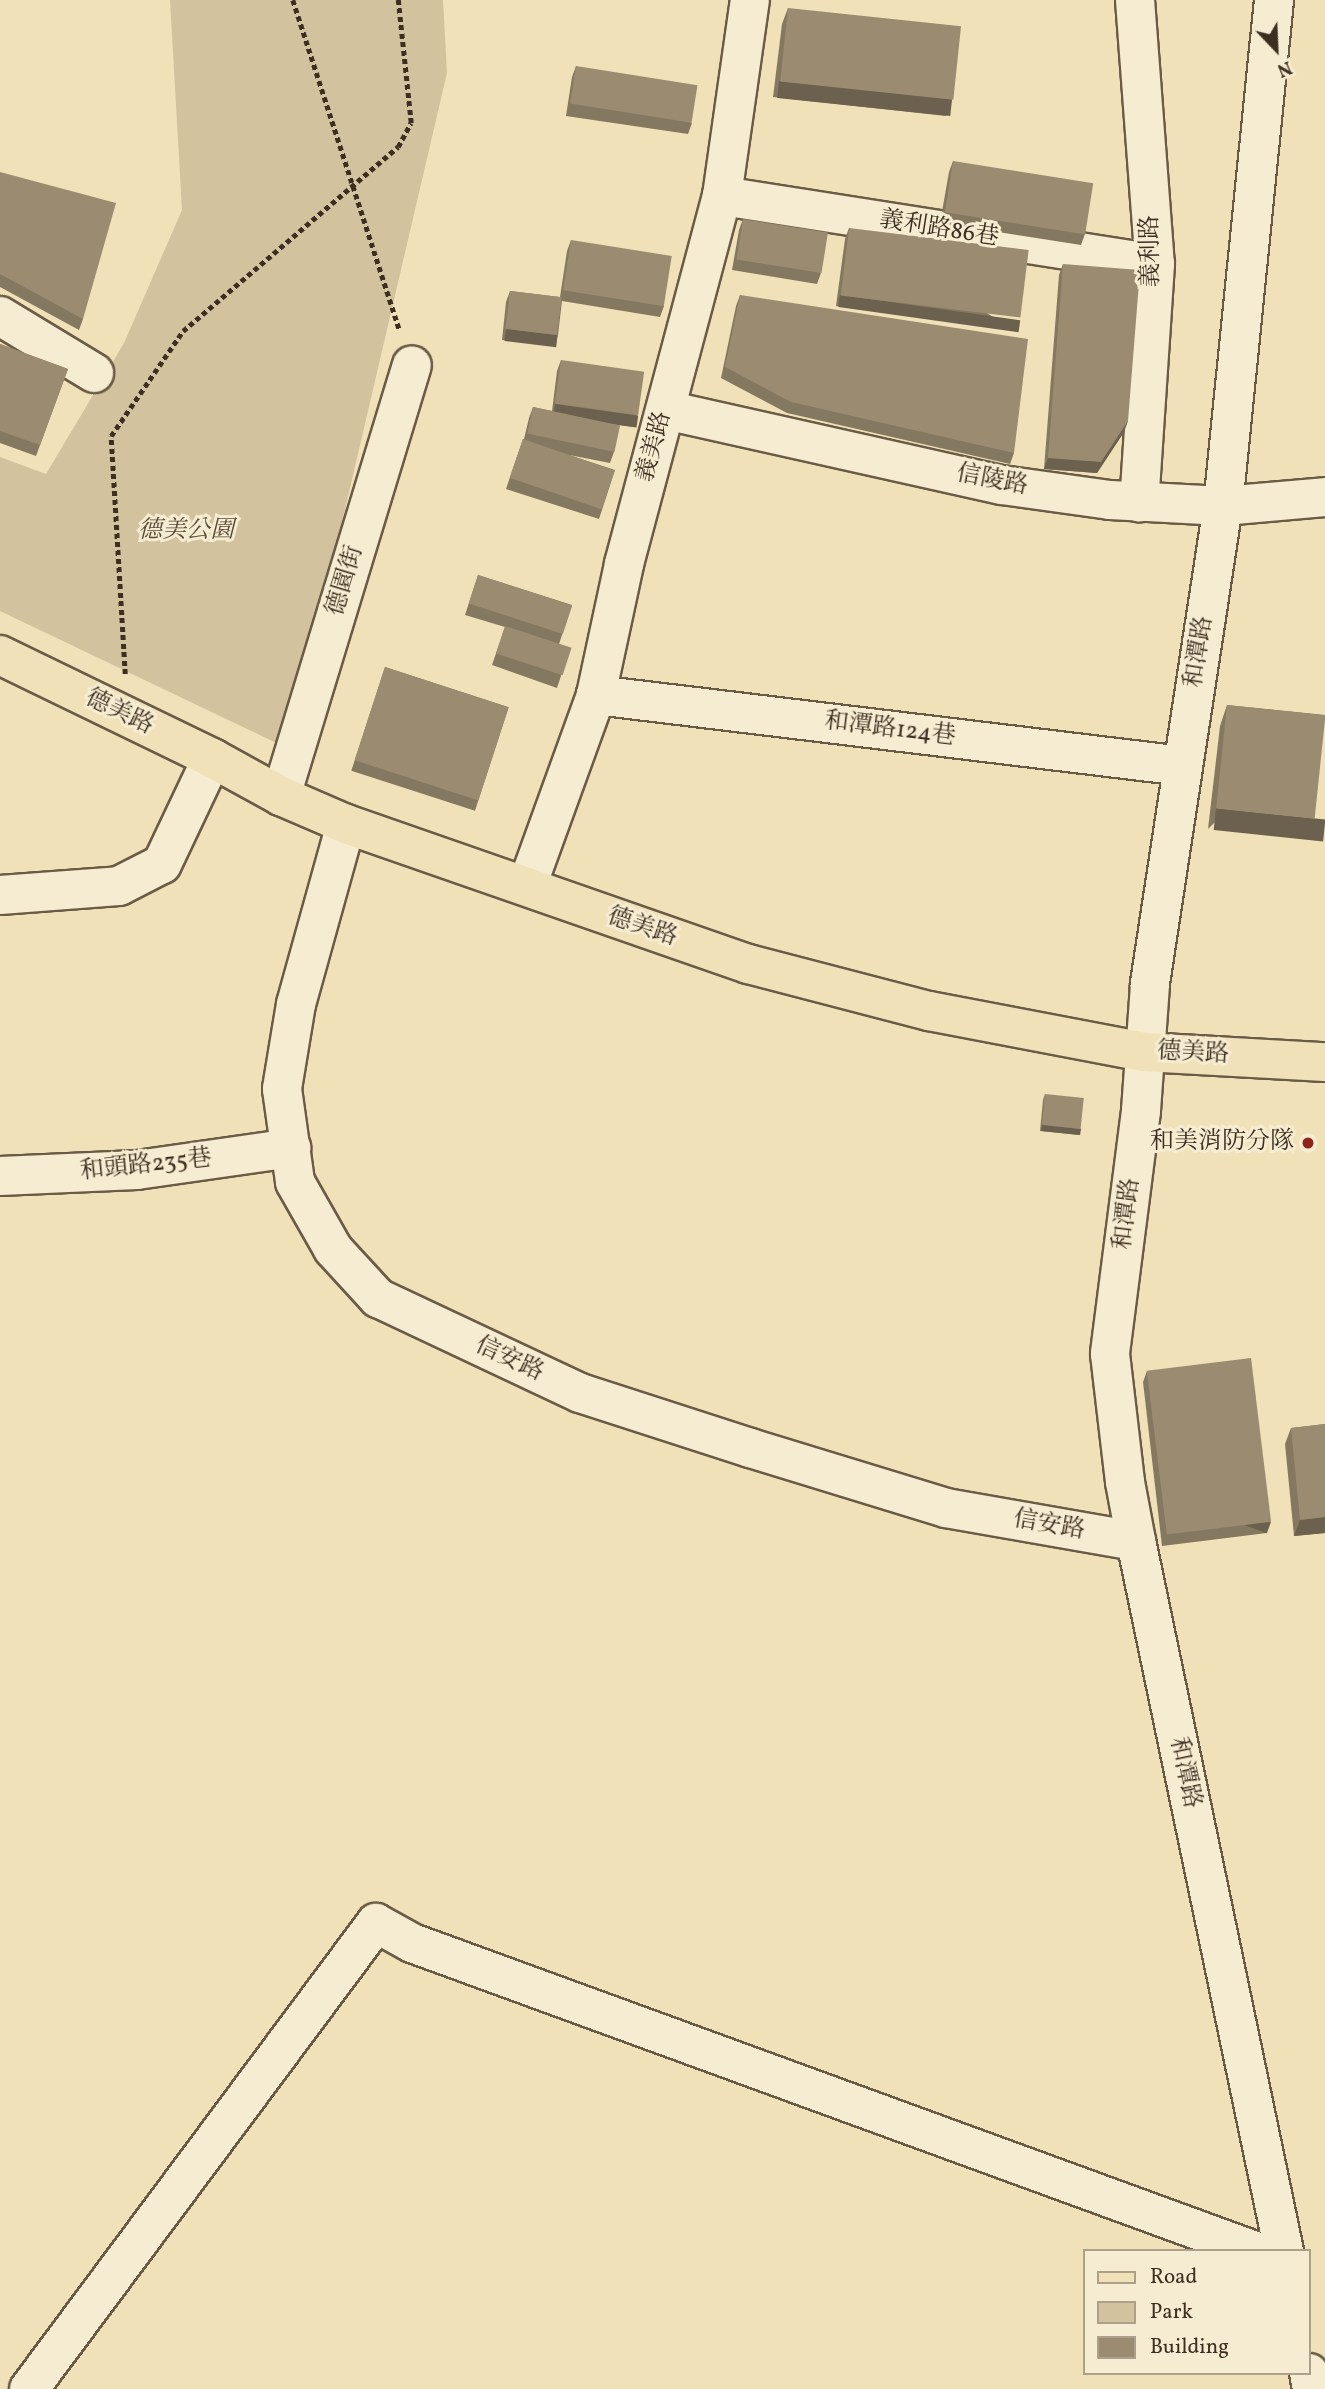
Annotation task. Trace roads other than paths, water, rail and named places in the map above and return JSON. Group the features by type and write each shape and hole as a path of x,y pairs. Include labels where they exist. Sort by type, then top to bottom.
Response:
{"main road":[{"name":"德美路","path":"0,655 212,758 281,796 346,824 747,964 929,1011 1144,1052 1325,1062"}],"street":[{"name":"義美路","path":"527,886 596,695 624,564 723,196 750,0"},
{"name":"義利路","path":"1135,0 1155,264 1139,502"},
{"name":"和潭路","path":"1274,0 1223,506 1150,985 1141,1111 1110,1354 1125,1482 1136,1541 1284,2249"},
{"name":"義利路86巷","path":"723,196 1155,264"},
{"path":"0,316 94,373"},
{"name":"德園街","path":"281,796 412,365"},
{"name":"信陵路","path":"666,410 1002,485 1139,502 1223,506 1325,497"},
{"name":"和潭路124巷","path":"596,695 1183,766"},
{"path":"0,895 119,886 162,864 212,758"},
{"name":"信安路","path":"346,824 296,1004 282,1089 295,1182 333,1249 378,1298 567,1387 946,1508 1136,1541"},
{"name":"和頭路235巷","path":"0,1176 137,1170 290,1148"},
{"path":"29,2389 376,1923 412,1943 1250,2249"}],"place":[{"name":"和美消防分隊","path":"1308,1143"}],"park label":[{"name":"德美公園","path":"186,532"}]}
